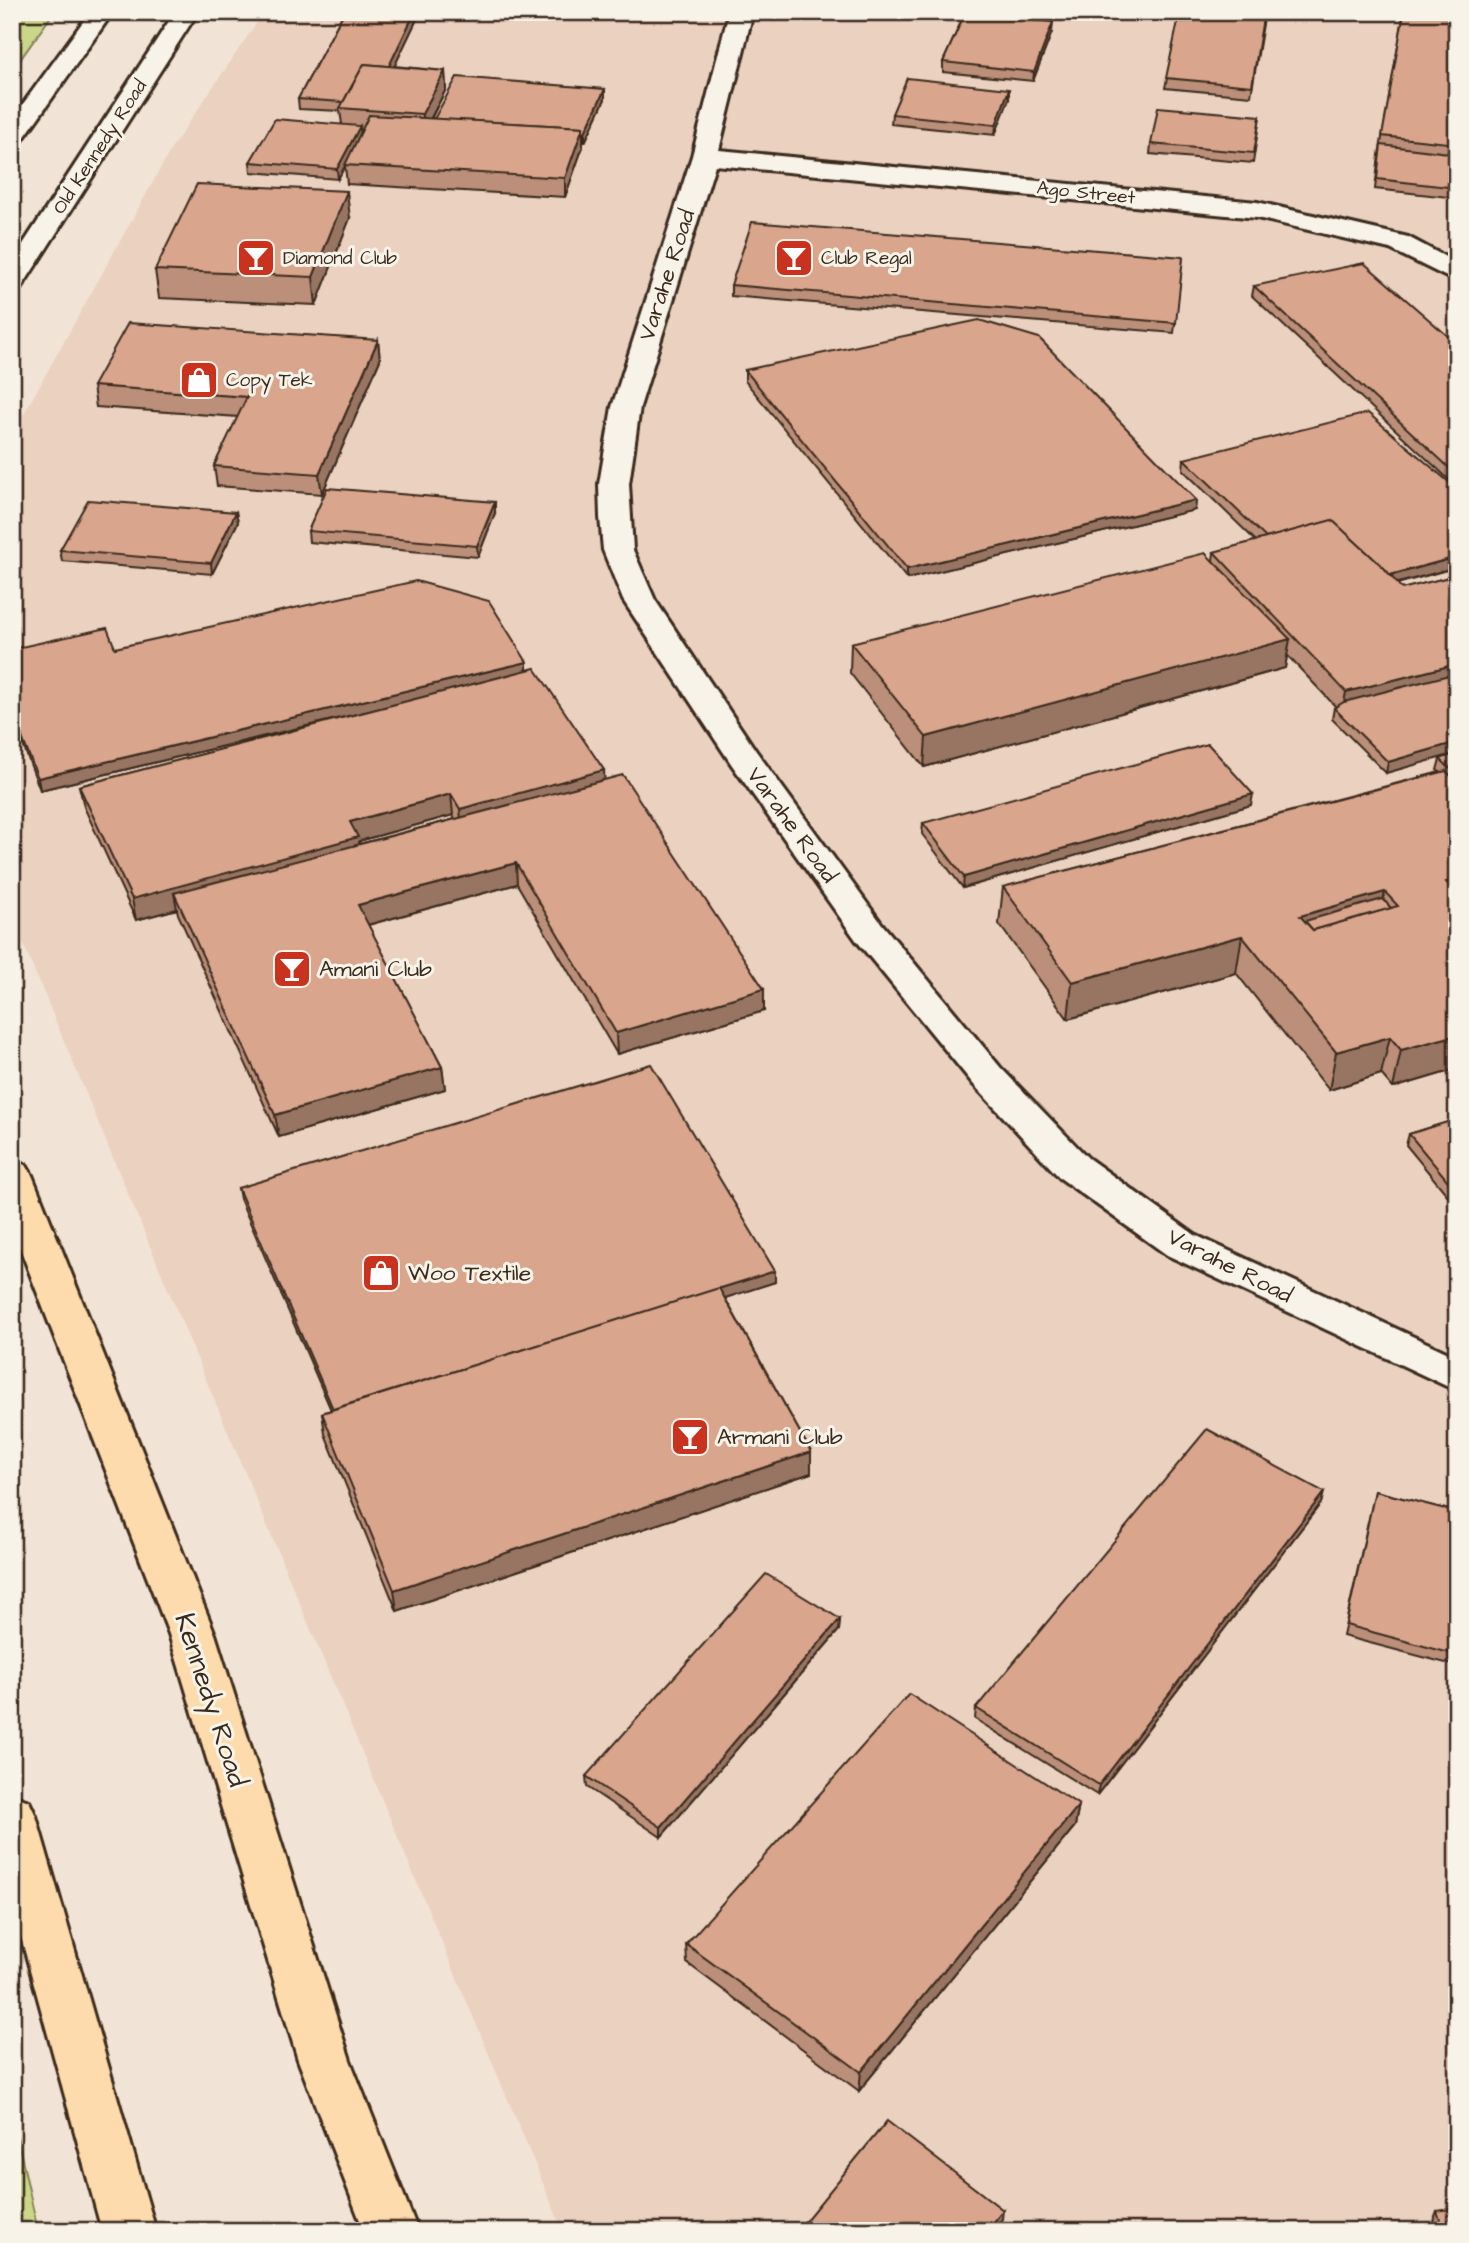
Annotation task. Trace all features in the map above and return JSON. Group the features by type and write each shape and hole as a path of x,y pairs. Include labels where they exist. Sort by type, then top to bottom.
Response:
{"main road":[{"name":"Kennedy Road","path":"12,1175 192,1634 324,2060 391,2231"},
{"path":"12,1816 129,2231"}],"street":[{"path":"12,137 102,12"},
{"name":"Old Kennedy Road","path":"12,282 187,12"},
{"name":"Varahe Road","path":"741,12 705,156 626,407 614,484 618,550 639,600 744,758 869,932 987,1076 1074,1168 1181,1245 1457,1375"},
{"name":"Ago Street","path":"705,156 1257,210 1399,243 1452,267"}],"shaded area":[{"path":"264,12 1457,12 1457,2231 563,2231 12,917 12,440 16,428 173,146"}],"green space":[{"path":"12,12 54,12 12,71"},
{"path":"12,2114 38,2231 12,2231"}],"building":[{"path":"344,12 415,12 389,66 364,64 343,102 298,99"},
{"path":"978,12 1048,12 1047,18"},
{"path":"1180,12 1264,12 1252,86 1166,78"},
{"path":"1404,12 1457,12 1457,144 1382,136"},
{"path":"965,13 1053,22 1034,72 943,62"},
{"path":"364,64 445,71 422,114 340,108"},
{"path":"457,77 605,89 585,132 583,127 434,119"},
{"path":"907,78 1009,89 996,125 892,114"},
{"path":"1158,107 1260,116 1254,153 1151,144"},
{"path":"369,115 583,127 565,178 345,165"},
{"path":"275,119 360,126 337,169 250,162"},
{"path":"1381,145 1457,154 1457,188 1377,179"},
{"name":"Diamond Club","path":"197,184 347,191 313,277 155,270"},
{"path":"752,222 1183,257 1176,323 731,285"},
{"path":"1364,263 1457,344 1457,475 1254,286"},
{"path":"979,320 1039,338 1196,500 907,569 745,370"},
{"path":"128,323 378,340 319,474 214,466 247,397 93,386"},
{"path":"1368,413 1457,489 1457,557 1390,575 1332,520 1266,538 1184,459"},
{"path":"327,488 495,502 477,546 308,531"},
{"path":"88,500 236,512 211,563 60,550"},
{"path":"1332,520 1384,568 1402,589 1457,575 1457,664 1346,692 1214,552"},
{"path":"1205,553 1290,639 926,737 851,643"},
{"path":"416,581 489,601 527,662 38,778 12,712 12,649 107,628 115,648"},
{"path":"535,668 604,770 460,809 451,794 350,822 358,837 132,899 79,786"},
{"path":"1457,673 1457,742 1388,762 1334,708 1344,702"},
{"path":"1208,744 1253,794 964,877 923,823"},
{"path":"1457,753 1457,775 1440,759"},
{"path":"1446,771 1457,782 1457,879 1446,882 1452,889 1457,888 1457,1035 1401,1050 1390,1037 1336,1052 1242,936 1072,982 1003,887","holes":["1385,892 1398,906 1313,930 1300,916"]},
{"name":"Amani Club","path":"623,775 764,989 616,1033 516,863 358,905 442,1067 275,1115 174,893"},
{"path":"1383,899 1391,908 1313,930 1305,921"},
{"path":"651,1064 775,1271 333,1409 238,1188"},
{"path":"1457,1119 1457,1192 1409,1134"},
{"path":"719,1288 811,1452 394,1590 322,1413"},
{"path":"1207,1429 1324,1492 1099,1785 976,1708"},
{"path":"1375,1491 1457,1512 1457,1655 1346,1625"},
{"path":"766,1574 840,1619 661,1827 586,1776"},
{"path":"909,1694 1079,1805 861,2072 686,1944"},
{"path":"887,2121 1003,2210 987,2231 797,2231"},
{"path":"1457,2208 1457,2231 1444,2231 1437,2211"}],"place":[{"name":"Diamond Club","path":"256,258"},
{"name":"Club Regal","path":"794,258"},
{"name":"Copy Tek","path":"199,380"},
{"name":"Amani Club","path":"292,969"},
{"name":"Woo Textile","path":"381,1273"},
{"name":"Armani Club","path":"690,1437"}]}
